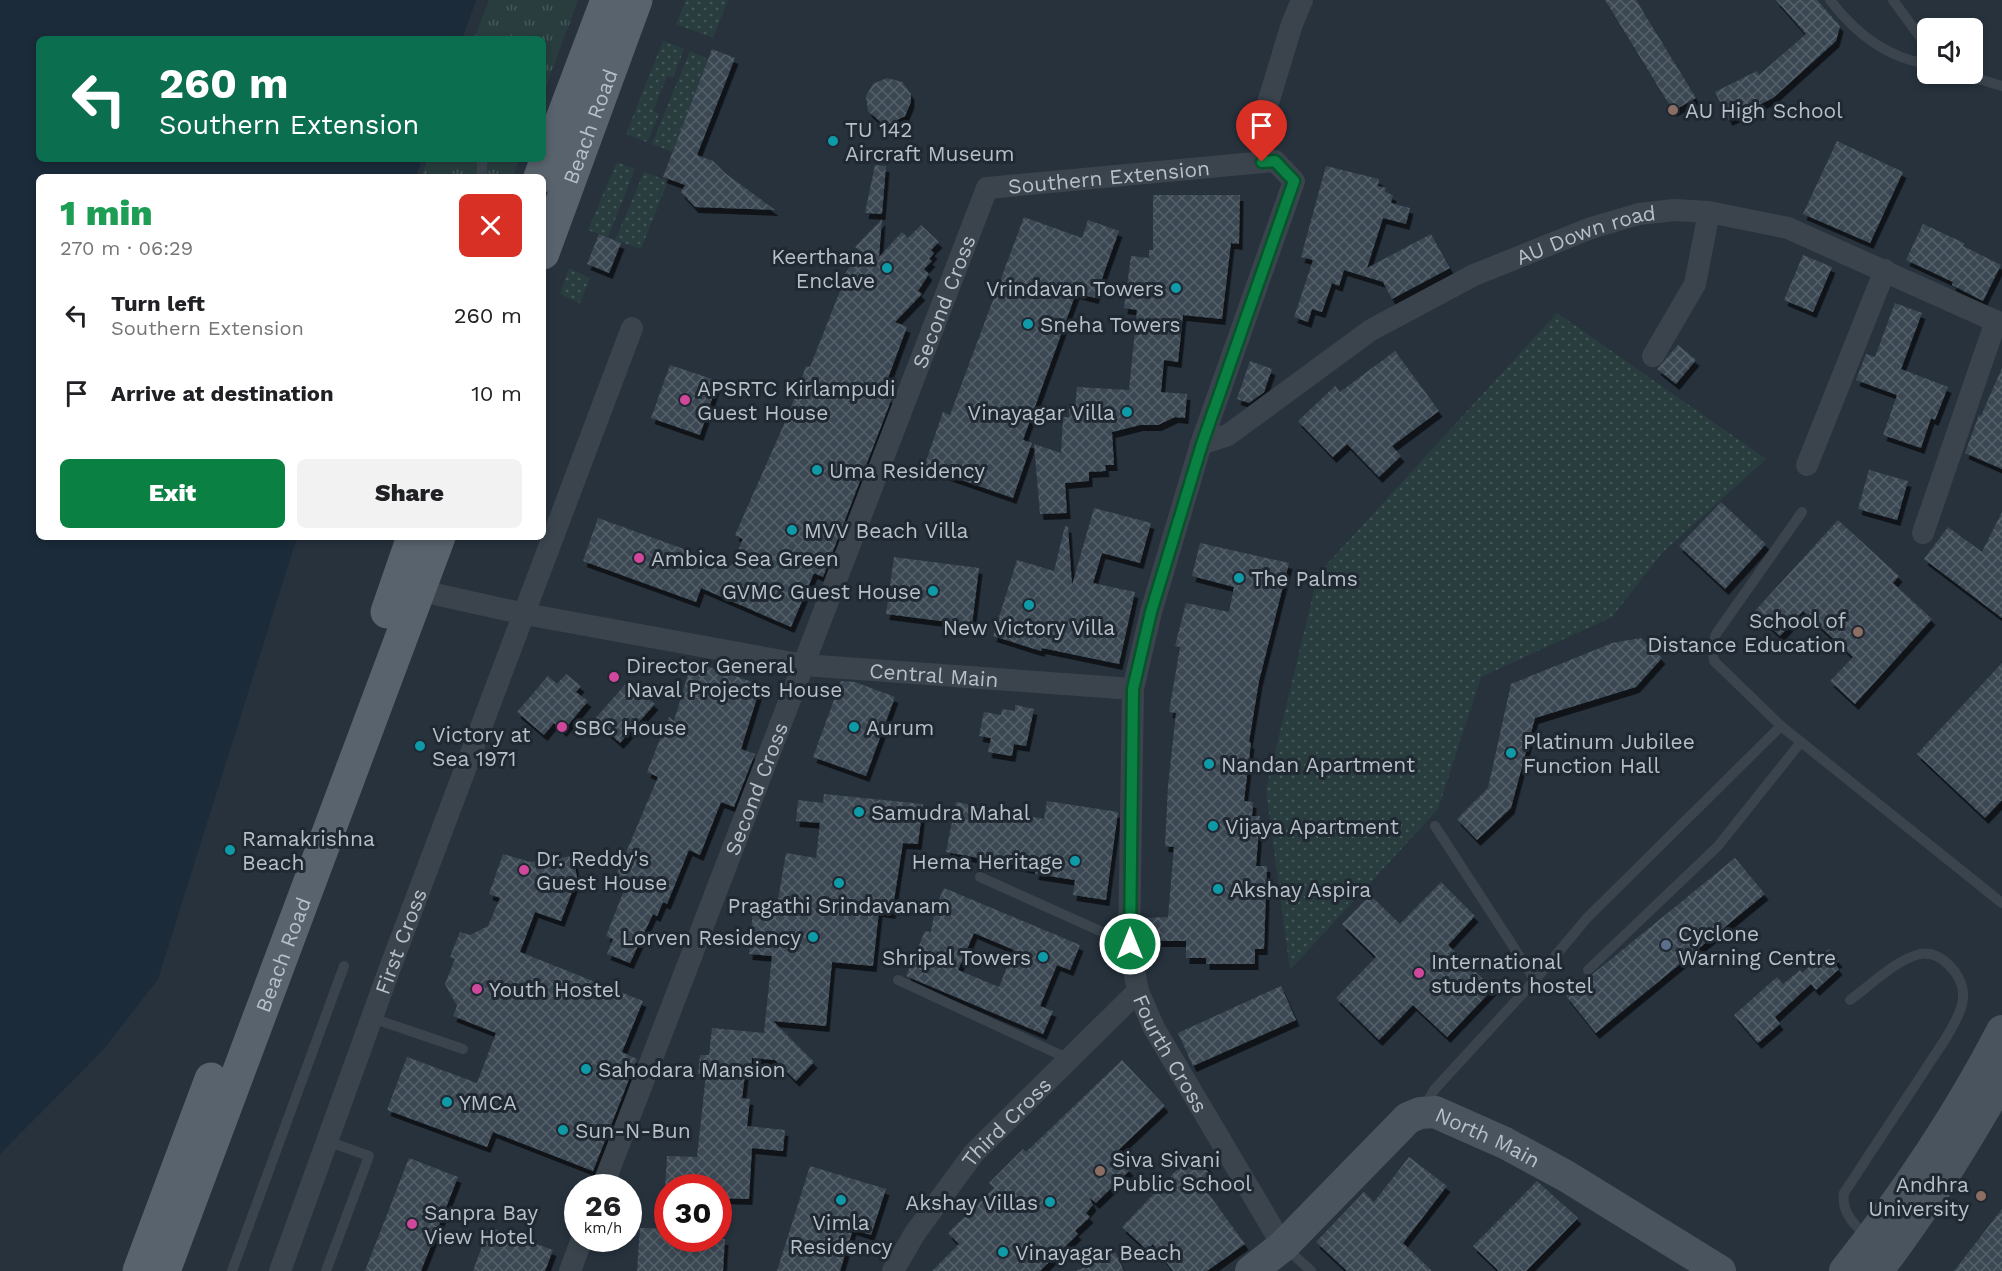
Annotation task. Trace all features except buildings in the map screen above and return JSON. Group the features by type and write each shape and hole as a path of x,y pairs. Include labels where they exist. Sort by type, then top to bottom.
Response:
{"main road":[{"name":"Beach Road","path":"546,161 607,0"},
{"name":"Beach Road","path":"546,245 636,0"},
{"name":"Beach Road","path":"164,1271 408,584 413,540"},
{"name":"Beach Road","path":"139,1271 408,584 437,540"}],"street":[{"path":"1264,116 1292,24 1302,0"},
{"name":"Southern Extension","path":"987,188 1275,161 1294,181"},
{"name":"Fourth Cross","path":"1283,1246 1154,1028 1138,991 1130,944 1133,689 1151,612 1202,444 1294,181"},
{"name":"Second Cross","path":"607,1174 987,188"},
{"name":"AU Down road","path":"1202,444 1228,435 1371,330 1474,275 1591,228 1639,214 1674,210 1709,212 1788,228 1999,322"},
{"path":"1653,356 1695,284 1709,212"},
{"path":"1807,465 1885,270"},
{"path":"1923,533 1999,322"},
{"name":"First Cross","path":"280,1271 372,1018 632,328"},
{"name":"Central Main","path":"408,584 525,614 804,665 1133,689"},
{"name":"Third Cross","path":"893,1271 915,1233 974,1153 1138,991"},
{"path":"1845,1271 1870,1240 1928,1157 2002,1031"},
{"path":"1877,1271 1910,1229 1970,1135 2002,1077"},
{"name":"North Main","path":"1251,1271 1283,1246 1408,1118 1420,1113 1435,1112 1505,1143 1566,1176 1720,1271"},
{"path":"570,1271 577,1252"}],"lane":[{"path":"1830,0 1865,37 1882,50 1906,61 1917,62"},
{"path":"1893,0 1917,33"},
{"path":"1983,80 2002,86"},
{"path":"1802,512 1716,634 1711,655 1720,668 1781,726 2002,903"},
{"path":"1420,1113 1434,1090 1535,980 1587,918 1781,726"},
{"path":"1588,969 1718,846 1801,742"},
{"path":"1435,826 1535,980"},
{"path":"980,877 1130,944"},
{"path":"1850,1000 1907,959 1922,954 1936,956 1948,964 1960,980 1964,995 1959,1012 1946,1038 1844,1192 1842,1203 1846,1214 1870,1240"},
{"path":"232,1271 344,966"},
{"path":"898,980 1069,1059"},
{"path":"372,1018 463,1049"},
{"path":"326,1271 369,1156 327,1141"},
{"path":"1283,1246 1311,1271"}],"green space":[{"path":"489,0 578,0 546,87 546,36 475,36"},
{"path":"686,0 728,0 713,38 676,24"},
{"path":"663,41 684,49 673,78 667,76 653,111 659,114 647,142 626,134"},
{"path":"690,51 708,59 672,152 652,144"},
{"path":"427,162 518,162 514,174 422,174"},
{"path":"617,162 635,169 608,237 588,230"},
{"path":"644,172 668,181 641,249 615,240"},
{"path":"569,268 590,278 580,303 560,294"},
{"path":"1557,313 1766,459 1661,554 1612,617 1481,677 1438,809 1290,970 1266,790 1318,574"}],"water":[{"path":"0,0 476,0 463,36 36,36 36,162 421,162 417,174 36,174 36,540 296,540 158,979 104,1049 0,1154"}],"place":[{"name":"AU High School","path":"1673,110"},
{"name":"TU 142 Aircraft Museum","path":"833,141"},
{"name":"Keerthana Enclave","path":"887,268"},
{"name":"Vrindavan Towers","path":"1176,288"},
{"name":"Sneha Towers","path":"1028,324"},
{"name":"APSRTC Kirlampudi Guest House","path":"685,400"},
{"name":"Vinayagar Villa","path":"1127,412"},
{"name":"Uma Residency","path":"817,470"},
{"name":"MVV Beach Villa","path":"792,530"},
{"name":"Ambica Sea Green","path":"639,558"},
{"name":"The Palms","path":"1239,578"},
{"name":"GVMC Guest House","path":"933,591"},
{"name":"New Victory Villa","path":"1029,605"},
{"name":"School of Distance Education","path":"1858,632"},
{"name":"Director General Naval Projects House","path":"614,677"},
{"name":"SBC House","path":"562,727"},
{"name":"Aurum","path":"854,727"},
{"name":"Victory at Sea 1971","path":"420,746"},
{"name":"Platinum Jubilee Function Hall","path":"1511,753"},
{"name":"Nandan Apartment","path":"1209,764"},
{"name":"Samudra Mahal","path":"859,812"},
{"name":"Vijaya Apartment","path":"1213,826"},
{"name":"Ramakrishna Beach","path":"230,850"},
{"name":"Hema Heritage","path":"1075,861"},
{"name":"Dr. Reddy's Guest House","path":"524,870"},
{"name":"Pragathi Srindavanam","path":"839,883"},
{"name":"Akshay Aspira","path":"1218,889"},
{"name":"Lorven Residency","path":"813,937"},
{"name":"Cyclone Warning Centre","path":"1666,945"},
{"name":"Shripal Towers","path":"1043,957"},
{"name":"International students hostel","path":"1419,973"},
{"name":"Youth Hostel","path":"477,989"},
{"name":"Sahodara Mansion","path":"586,1069"},
{"name":"YMCA","path":"447,1102"},
{"name":"Sun-N-Bun","path":"563,1130"},
{"name":"Siva Sivani Public School","path":"1100,1171"},
{"name":"Andhra University","path":"1981,1196"},
{"name":"Vimla Residency","path":"841,1200"},
{"name":"Akshay Villas","path":"1050,1202"},
{"name":"Sanpra Bay View Hotel","path":"412,1224"},
{"name":"Vinayagar Beach","path":"1003,1252"}],"route":[{"path":"1130,944 1130,777 1133,689 1151,612 1202,444 1294,181 1275,161 1262,162"}]}
